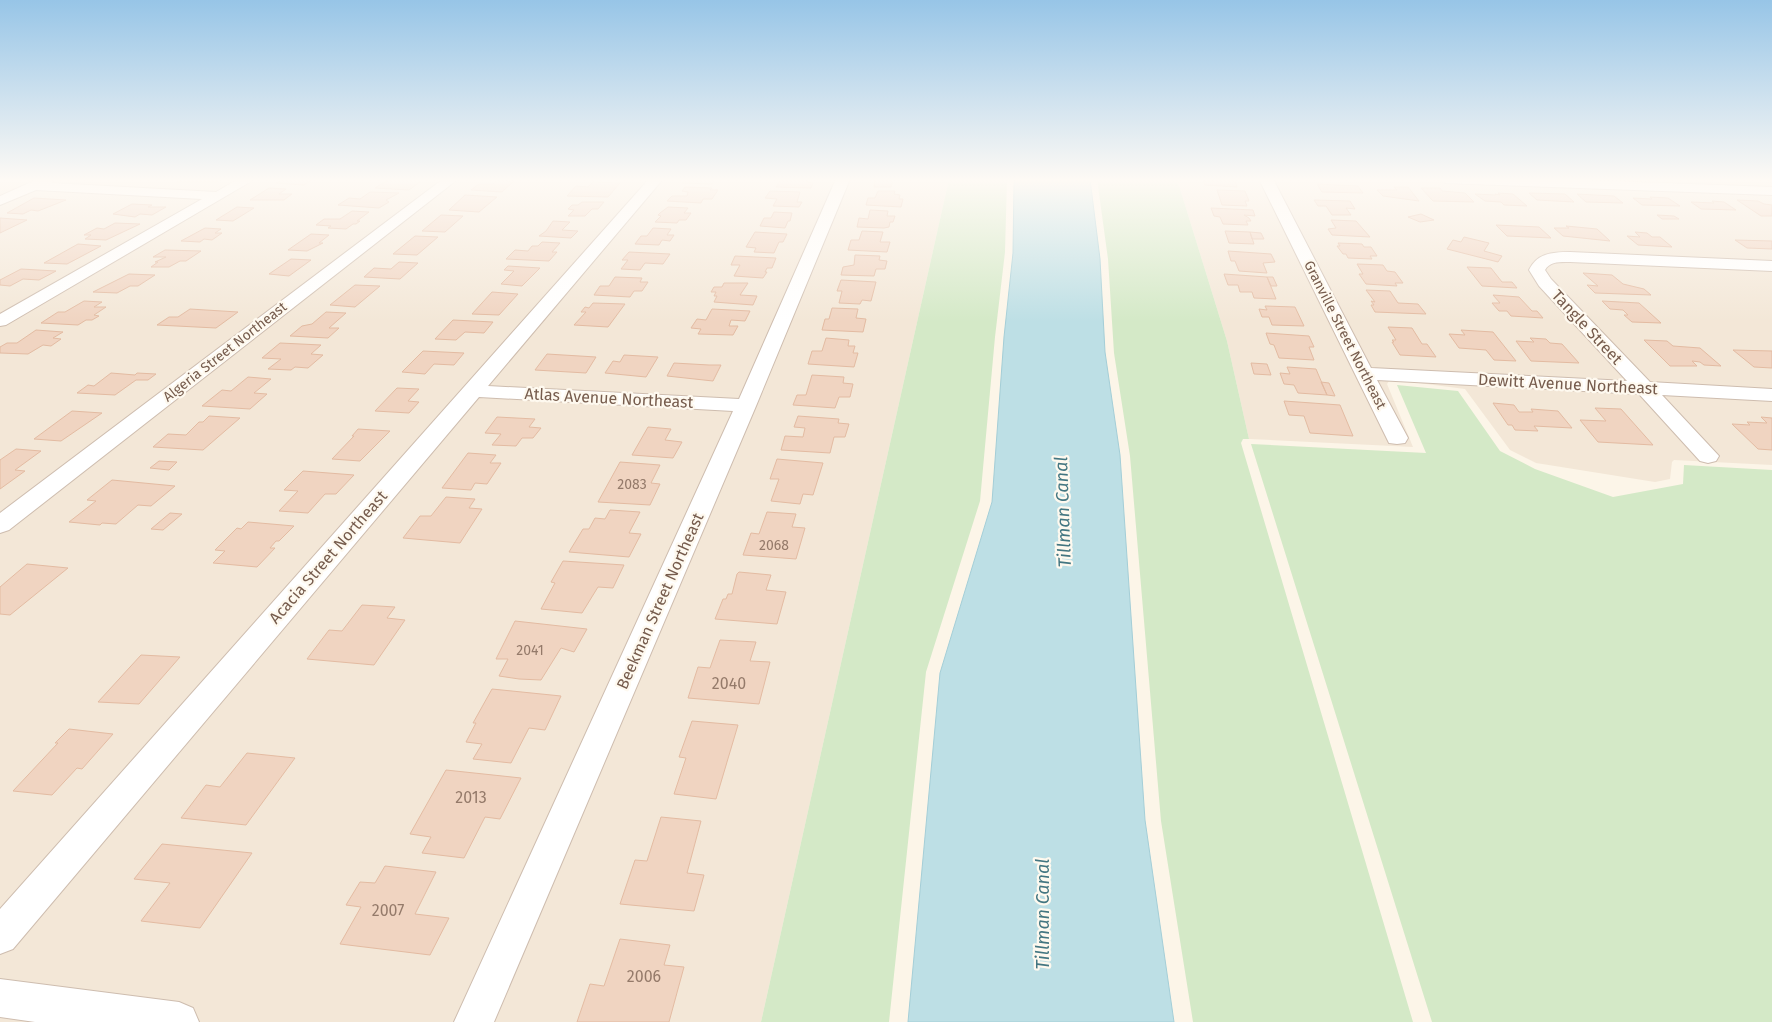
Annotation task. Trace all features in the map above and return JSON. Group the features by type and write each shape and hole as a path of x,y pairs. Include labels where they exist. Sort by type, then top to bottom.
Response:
{"street":[{"path":"0,321 164,227"},
{"name":"Algeria Street Northeast","path":"0,525 389,227"},
{"name":"Acacia Street Northeast","path":"0,936 615,227"},
{"name":"Beekman Street Northeast","path":"474,1022 746,406 823,227"},
{"name":"Granville Street Northeast","path":"1290,227 1397,438"},
{"name":"Tangle Street","path":"1708,456 1539,276 1537,270 1541,262 1570,257 1772,266"},
{"name":"Dewitt Avenue Northeast","path":"1364,373 1772,395"},
{"name":"Atlas Avenue Northeast","path":"472,391 746,406"},
{"path":"0,998 179,1022"}],"shaded area":[{"path":"0,227 938,227 761,1022 0,1022"},
{"path":"1192,227 1772,227 1772,465 1674,460 1672,462 1670,479 1655,482 1536,463 1510,450 1465,389 1395,380 1389,381 1387,384 1413,447 1249,439 1227,341"}],"green space":[{"path":"938,227 1006,227 1005,252 980,501 926,672 889,1022 761,1022"},
{"path":"1104,227 1192,227 1227,341 1249,439 1243,439 1241,443 1413,1022 1193,1022 1161,821 1130,456 1114,353 1108,259"},
{"path":"1397,385 1458,391 1500,451 1535,469 1613,497 1683,484 1684,465 1772,470 1772,1022 1432,1022 1251,444 1426,453"}],"water":[{"name":"Tillman Canal","path":"1013,227 1096,227 1100,259 1105,352 1120,455 1145,820 1174,1022 908,1022 940,673 992,502 1004,337 1013,253"}],"building":[{"path":"0,227 13,227 0,233"},
{"path":"108,227 134,227 106,240 85,239 91,235 84,235 97,228 104,229"},
{"path":"330,227 349,227 346,229 328,228"},
{"path":"427,227 451,227 445,232 422,231"},
{"path":"549,227 565,227 562,230 578,231 571,238 539,236"},
{"path":"857,227 889,227 884,228"},
{"path":"1335,227 1361,227 1370,237 1332,235 1328,229 1336,228"},
{"path":"1498,227 1539,227 1551,238 1507,236"},
{"path":"1567,227 1597,229 1610,241 1563,236 1554,228 1569,228"},
{"path":"205,228 221,229 215,233 222,233 212,240 204,239 200,242 181,241"},
{"path":"653,228 671,229 667,235 674,235 670,241 662,240 659,245 635,244 641,236 647,236"},
{"path":"862,231 883,232 880,242 890,242 887,252 848,250 851,240 859,240"},
{"path":"1225,231 1250,232 1254,244 1229,243"},
{"path":"755,232 787,234 783,242 779,242 774,253 754,252 756,248 746,247"},
{"path":"1250,232 1261,233 1264,239 1252,239"},
{"path":"1635,232 1647,233 1652,237 1660,237 1672,247 1638,245 1627,236 1640,237"},
{"path":"311,234 329,235 319,243 323,243 307,251 288,250"},
{"path":"415,236 438,237 417,255 393,254"},
{"path":"1464,237 1489,243 1484,251 1502,256 1498,262 1447,249 1453,240 1461,242"},
{"path":"1735,240 1772,241 1772,249 1747,248"},
{"path":"542,242 560,243 552,252 557,252 549,261 506,259 515,250 528,251 532,246 538,246"},
{"path":"1338,243 1362,244 1364,247 1371,247 1377,256 1370,256 1372,259 1348,258 1337,246 1340,246"},
{"path":"78,244 101,246 67,264 44,263"},
{"path":"165,250 201,251 186,261 180,261 169,267 151,267 158,262 155,262 166,257 153,257"},
{"path":"1228,251 1271,254 1275,262 1263,263 1267,273 1239,271 1235,261 1231,261"},
{"path":"629,252 670,254 663,264 645,263 640,270 621,269 628,260 622,260"},
{"path":"855,255 880,256 879,260 887,261 885,269 876,269 874,276 841,275 843,267 854,265"},
{"path":"735,256 776,258 772,268 767,268 763,278 734,276 740,265 731,265"},
{"path":"291,259 311,260 289,276 269,274"},
{"path":"399,262 418,263 400,279 364,277 374,268 391,269"},
{"path":"1357,264 1383,265 1387,271 1395,272 1403,283 1395,283 1397,286 1366,284 1359,274 1363,274"},
{"path":"508,266 540,268 522,286 501,284 514,271 504,270"},
{"path":"1467,267 1491,268 1502,282 1512,282 1517,288 1482,286"},
{"path":"21,269 56,271 39,280 23,279 10,286 0,285 0,280"},
{"path":"1583,273 1612,275 1623,284 1644,289 1651,295 1595,293 1587,285 1598,286"},
{"path":"129,274 155,275 138,286 130,286 117,293 93,292"},
{"path":"1224,274 1267,277 1276,299 1254,298 1252,292 1240,292 1238,285 1228,285"},
{"path":"615,277 642,278 640,282 648,282 642,291 634,291 630,297 594,295 600,286 609,286"},
{"path":"1267,277 1273,277 1277,286 1271,286"},
{"path":"841,280 876,282 871,301 862,300 860,304 839,303 842,291 837,291"},
{"path":"724,283 748,283 740,295 757,296 753,305 714,302 717,296 714,296 716,292 711,292 714,287 722,287"},
{"path":"355,285 380,286 355,307 330,305"},
{"path":"1366,290 1390,291 1398,303 1418,304 1426,314 1375,312 1371,301 1375,302"},
{"path":"492,292 518,294 499,315 472,314"},
{"path":"1493,295 1519,297 1532,311 1537,311 1543,318 1511,316 1507,311 1499,311 1492,303 1500,303"},
{"path":"84,301 102,302 94,307 106,307 94,315 99,316 78,325 41,323 58,312 65,312"},
{"path":"1602,301 1639,303 1661,323 1632,322 1624,315 1628,315 1623,310 1610,309"},
{"path":"593,303 625,304 608,327 574,325 586,312 581,312 585,307 589,308"},
{"path":"1265,306 1295,307 1304,326 1272,325 1269,317 1262,317 1259,309 1267,310"},
{"path":"832,308 858,309 856,318 866,319 863,332 822,330 825,319 829,319"},
{"path":"190,309 238,312 216,328 157,325 169,317 178,317"},
{"path":"712,309 750,311 745,321 731,320 729,326 738,326 733,335 698,334 701,329 691,328 697,319 706,320"},
{"path":"326,312 346,313 329,328 339,328 328,338 290,336 302,326 312,324"},
{"path":"453,320 493,322 484,333 465,332 456,340 435,339"},
{"path":"1388,327 1412,328 1422,344 1427,344 1436,357 1400,355 1392,342 1394,342 1392,340 1396,340"},
{"path":"36,330 63,332 53,338 61,339 51,346 43,345 28,354 0,353 0,347 7,343 17,343"},
{"path":"1461,330 1493,332 1516,361 1494,360 1486,350 1459,348 1449,334 1465,335"},
{"path":"1266,333 1309,336 1314,347 1309,347 1314,360 1279,358 1274,345 1270,344"},
{"path":"826,338 849,340 848,346 855,346 853,353 858,353 854,367 808,364 812,351 822,351"},
{"path":"1530,338 1546,339 1550,343 1562,344 1579,363 1531,361 1516,341 1534,342"},
{"path":"1644,340 1667,341 1673,346 1700,348 1721,366 1704,365 1700,362 1692,361 1697,366 1670,366"},
{"path":"280,343 321,345 311,354 323,355 308,368 295,367 291,370 268,369 281,359 262,358"},
{"path":"1733,350 1772,351 1772,368 1754,367"},
{"path":"423,351 464,353 454,365 434,364 425,374 402,372"},
{"path":"547,354 596,357 586,373 535,370"},
{"path":"624,355 658,357 646,377 605,373 613,361 620,362"},
{"path":"674,363 721,365 713,381 667,376"},
{"path":"1251,363 1267,364 1271,375 1254,374"},
{"path":"1287,367 1316,369 1327,395 1298,393 1294,385 1284,384 1280,373 1290,374"},
{"path":"111,373 156,374 148,380 136,380 115,395 77,393 88,385 94,386"},
{"path":"812,375 844,377 843,383 853,384 850,397 839,397 835,408 793,405 797,395 806,395"},
{"path":"248,377 271,379 254,393 267,394 250,409 202,406 222,390 231,391"},
{"path":"1321,382 1329,383 1335,396 1327,395"},
{"path":"397,388 419,389 408,401 419,402 409,413 375,411"},
{"path":"1284,401 1340,405 1353,436 1310,433 1304,416 1289,415"},
{"path":"1493,403 1514,405 1519,412 1533,412 1531,409 1558,411 1572,428 1534,426 1538,431 1515,430 1512,425 1508,425"},
{"path":"1595,408 1621,409 1653,445 1598,442 1580,420 1606,421"},
{"path":"72,411 102,413 61,441 34,439"},
{"path":"209,416 240,418 203,450 153,447 168,434 186,435 199,422 203,422"},
{"path":"798,416 839,419 838,423 849,424 845,437 834,437 830,453 781,450 785,436 803,437 805,428 794,427"},
{"path":"497,417 535,419 529,427 541,428 533,438 522,438 516,446 492,445 501,434 485,433"},
{"path":"1761,417 1772,418 1772,450 1758,449 1732,424 1750,425 1747,422 1767,423"},
{"path":"648,427 671,429 665,440 682,442 673,458 632,455"},
{"path":"358,429 390,431 360,461 332,459 354,436 352,436"},
{"path":"16,449 41,451 15,470 25,471 0,489 0,460"},
{"path":"468,453 496,455 490,463 501,463 487,484 475,483 471,490 442,488"},
{"path":"777,459 823,463 813,495 803,494 800,504 771,501 779,479 770,479"},
{"path":"159,461 177,462 169,470 150,468"},
{"path":"620,462 660,465 651,483 660,484 650,505 598,502"},
{"path":"303,471 354,475 336,494 325,494 308,513 279,511 298,491 284,490"},
{"path":"112,480 175,486 151,506 138,505 116,524 102,523 100,525 69,522 96,501 87,500"},
{"path":"446,497 475,499 469,508 482,509 460,543 403,538 420,516 431,516"},
{"path":"610,510 640,512 629,533 641,534 629,557 569,552 583,529 589,529 595,518 605,519"},
{"path":"767,512 796,514 792,527 805,528 796,559 743,555 751,533 759,534"},
{"path":"170,513 182,514 163,530 151,529"},
{"path":"248,522 294,526 279,541 276,541 270,548 275,548 257,567 213,563 225,551 215,550 237,528 241,529"},
{"path":"563,561 624,565 613,588 598,587 582,613 541,609 555,583 551,582"},
{"path":"27,564 68,568 10,615 0,614 0,587"},
{"path":"739,572 771,575 766,590 786,592 777,624 715,619 723,599 726,599 728,594 732,594"},
{"path":"362,605 395,607 387,618 405,620 374,665 307,659 329,630 342,631"},
{"path":"515,621 587,629 574,652 561,648 541,680 499,676 508,659 496,659"},
{"path":"720,640 756,642 750,661 770,662 759,704 688,698 698,667 710,668"},
{"path":"141,655 180,657 139,704 98,702"},
{"path":"492,689 561,696 545,730 529,728 511,763 473,759 482,744 466,742 476,723 473,723"},
{"path":"692,721 738,725 716,799 674,794 686,758 679,757"},
{"path":"69,729 113,734 82,769 77,768 52,795 13,791 58,743 55,743"},
{"path":"247,753 295,758 246,825 181,818 206,785 220,787"},
{"path":"446,770 521,778 500,819 485,817 464,858 422,853 431,837 410,834"},
{"path":"661,817 701,821 687,873 704,875 694,911 620,904 635,860 647,861"},
{"path":"162,844 252,853 200,928 141,921 170,883 134,879"},
{"path":"385,866 436,872 415,914 449,918 430,955 340,944 361,907 346,905 360,882 375,883"},
{"path":"620,939 670,945 664,965 684,967 669,1022 577,1022 590,984 604,986"}]}
